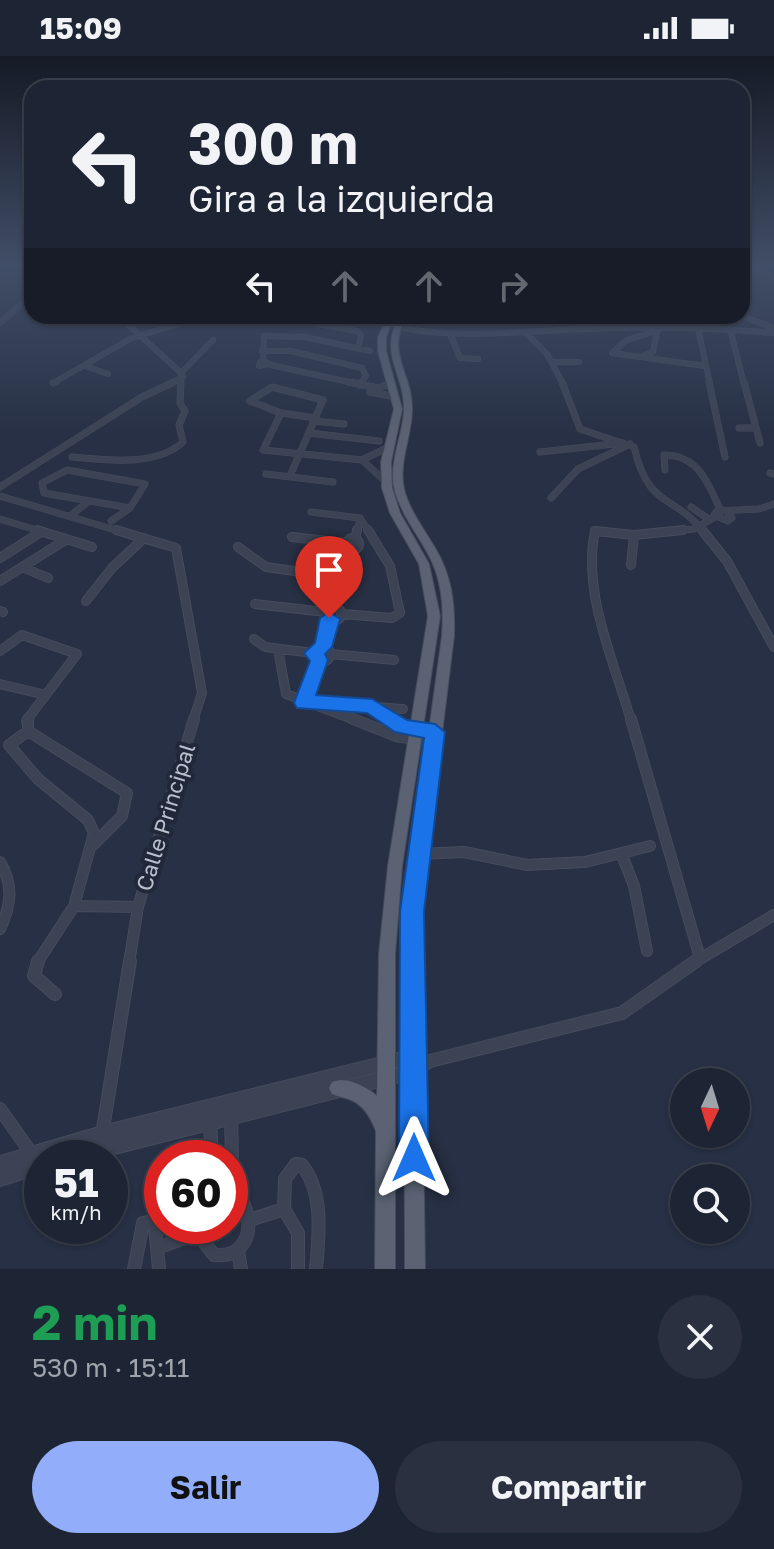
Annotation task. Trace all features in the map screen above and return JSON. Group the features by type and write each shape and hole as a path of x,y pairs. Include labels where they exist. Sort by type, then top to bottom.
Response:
{"main road":[{"path":"385,1269 389,926 395,866 432,633 433,597 424,564 395,513 386,482 384,444 397,421 396,397 382,388 382,351 390,324"},
{"path":"390,324 392,347 408,404 398,463 399,487 410,518 441,568 449,601 448,636 417,854 411,967 419,1063 415,1269"},
{"path":"338,1088 354,1090 367,1098 378,1111 385,1130"}],"street":[{"path":"128,324 141,335 160,361 182,375"},
{"path":"53,383 141,335 170,324"},
{"path":"263,324 262,351 266,363 358,386 382,388"},
{"path":"318,324 357,331 361,335 358,348"},
{"path":"390,324 451,336 698,328 774,330"},
{"path":"698,328 725,457"},
{"path":"730,329 760,443"},
{"path":"635,358 652,354 660,330"},
{"path":"660,330 631,338 612,352 635,358 705,366"},
{"path":"526,333 553,362 567,387 580,429 628,443 635,450 640,472 657,497 700,527 732,568 774,647"},
{"path":"264,336 292,335 370,351"},
{"path":"451,336 460,358 478,359"},
{"path":"0,487 182,375 213,340"},
{"path":"262,351 291,351 362,368 366,376 358,386"},
{"path":"553,362 579,362"},
{"path":"85,366 108,374"},
{"path":"72,457 108,461 179,449 183,442 179,425 185,411 180,400 182,375"},
{"path":"290,476 300,454 315,419 323,400 272,387 250,401 281,413 315,419 344,424"},
{"path":"281,413 263,450 362,460 386,482"},
{"path":"739,428 756,428"},
{"path":"309,433 384,444"},
{"path":"540,452 628,443"},
{"path":"551,498 578,469 628,443"},
{"path":"362,460 384,444"},
{"path":"665,470 664,455 681,455 692,460 718,515"},
{"path":"111,521 132,508 145,484 67,470 42,483 44,493 132,508"},
{"path":"266,474 333,482"},
{"name":"Calle Principal","path":"0,496 119,532 171,544 178,550 202,693 138,907 103,1140"},
{"path":"68,516 85,501"},
{"path":"700,958 590,577 595,531 634,535 700,527 718,515 774,504"},
{"path":"691,507 718,515"},
{"path":"311,512 360,518"},
{"path":"292,537 361,545 355,539 360,518"},
{"path":"255,604 328,616 339,611 392,618 400,613 390,566 360,518"},
{"path":"0,519 92,547"},
{"path":"0,558 41,532"},
{"path":"631,565 634,535"},
{"path":"86,601 112,568 144,538"},
{"path":"0,581 67,539"},
{"path":"238,547 266,567 352,580 346,572 349,546"},
{"path":"22,567 48,578"},
{"path":"339,580 339,611"},
{"path":"304,703 316,656 323,647 328,616"},
{"path":"0,651 22,635 76,653 74,662 26,722 28,731 127,793 127,801 116,825 93,845"},
{"path":"254,639 262,646 316,656 331,654 394,660"},
{"path":"323,647 331,654"},
{"path":"278,649 285,692 304,703 396,736 416,734 434,737"},
{"path":"0,684 46,695"},
{"path":"304,703 331,701 403,709"},
{"path":"372,706 416,734"},
{"path":"9,745 28,731"},
{"path":"0,737 38,779 88,820 94,833 74,906 34,967 34,976 55,994"},
{"path":"417,854 464,852 527,865 622,855 650,846"},
{"path":"622,855 634,886 647,951"},
{"path":"0,862 8,873 12,887 0,929"},
{"path":"74,906 138,907"},
{"path":"107,1140 622,1013 700,958 774,915"},
{"path":"108,1140 210,1120 338,1088 388,1069"},
{"path":"0,1109 24,1142"},
{"path":"231,1114 232,1140"},
{"path":"210,1120 211,1140"},
{"path":"0,1164 24,1163"},
{"path":"298,1269 298,1233 284,1209 287,1171 296,1164 302,1165 311,1175 316,1204 316,1269"},
{"path":"0,1178 24,1168"},
{"path":"250,1220 284,1209"},
{"path":"206,1244 208,1250 223,1263 238,1251 248,1237 248,1215"},
{"path":"134,1269 138,1234 143,1223 153,1223 159,1269"},
{"path":"157,1248 166,1244"},
{"path":"238,1251 241,1269"}],"route":[{"path":"329,618 332,619 323,647 313,651 314,657 319,660 304,703 331,701 372,706 402,727 435,732 412,912 414,1158"}]}
